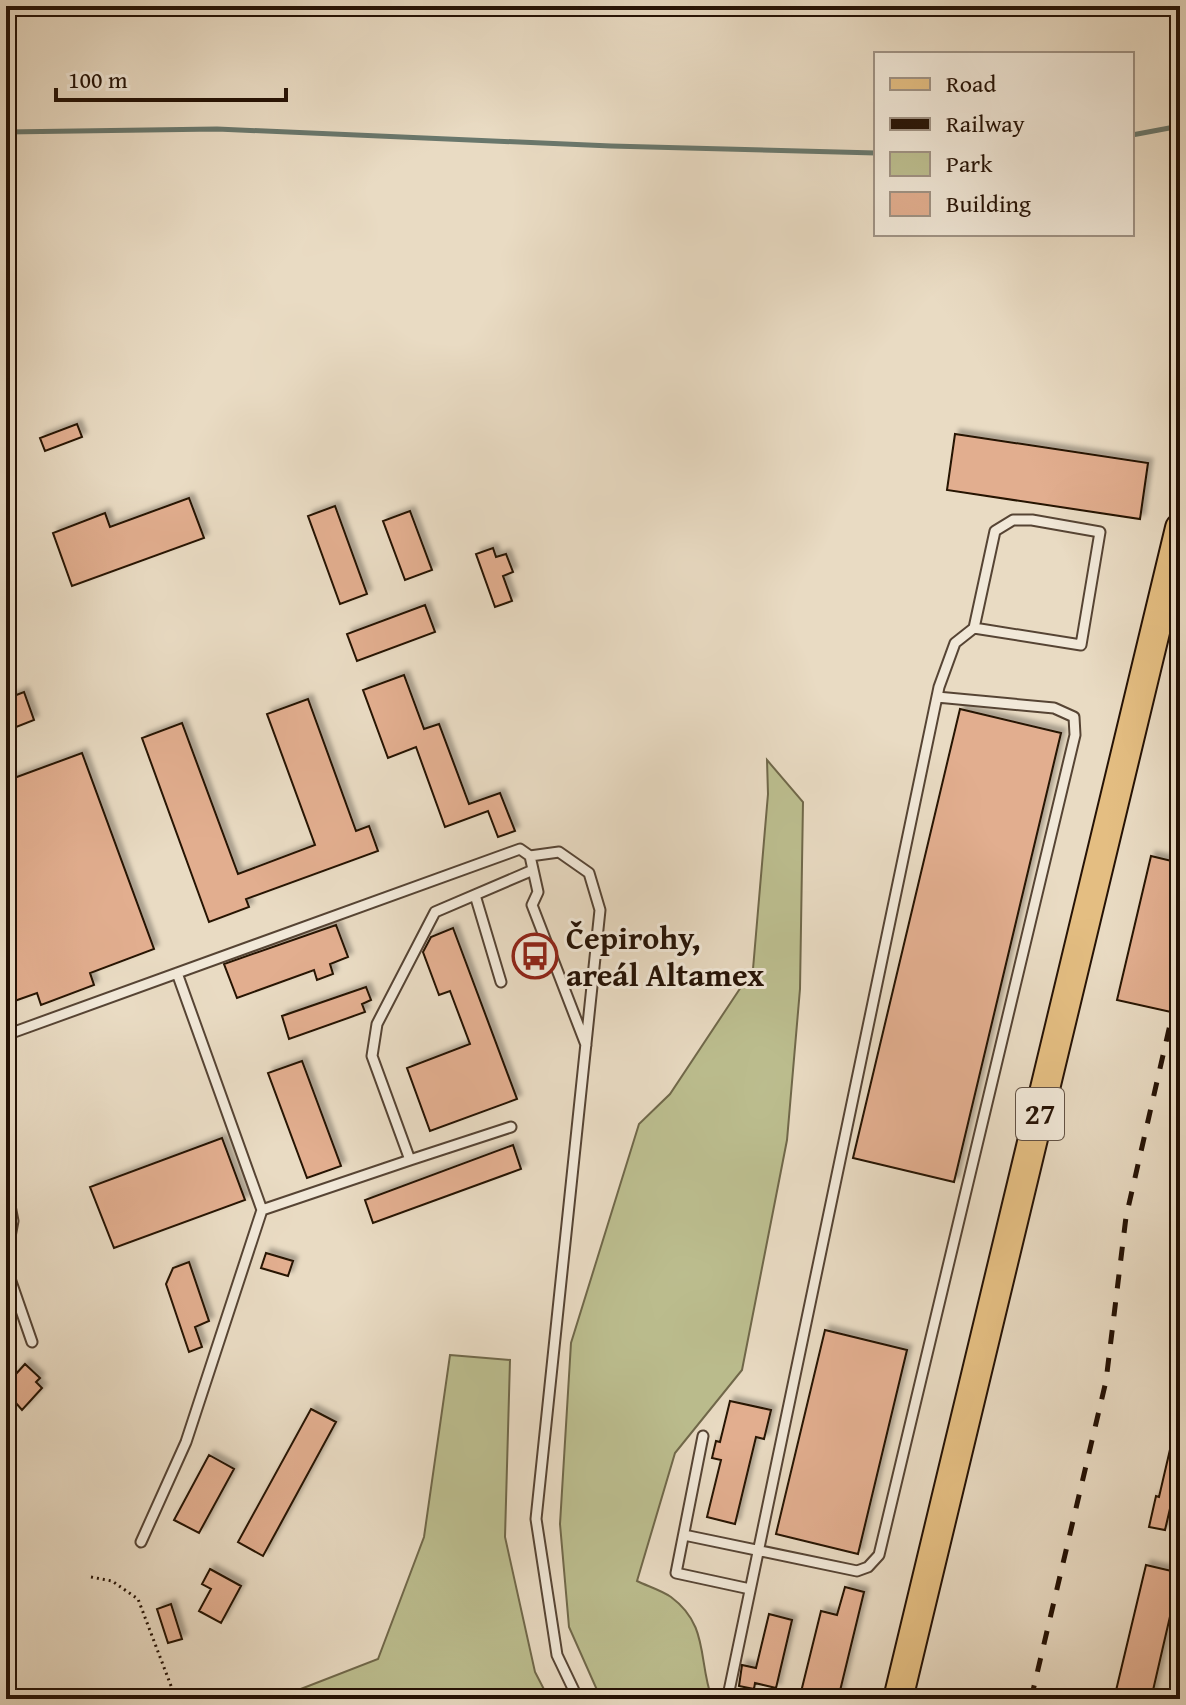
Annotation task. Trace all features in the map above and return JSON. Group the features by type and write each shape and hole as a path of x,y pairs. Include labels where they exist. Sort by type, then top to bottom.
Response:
{"main road":[{"name":"27","path":"898,1699 1180,528"}],"lane":[{"path":"730,1699 729,1691 758,1550 937,697 955,643 974,628 995,531 1013,520 1032,520 1100,532 1081,645 974,628"},
{"path":"684,1535 857,1571 868,1567 879,1555 1075,735 1074,717 1054,708 937,697"},
{"path":"6,1035 520,849 530,856 559,852 589,873 600,910 536,1519 557,1655 578,1699"},
{"path":"530,856 538,892 532,905 586,1045"},
{"path":"410,1160 372,1056 377,1024 435,912 533,870"},
{"path":"475,895 501,982"},
{"path":"141,1542 186,1442 262,1210 177,973"},
{"path":"262,1210 511,1127"},
{"path":"6,1185 13,1221 6,1258"},
{"path":"6,1267 32,1342"},
{"path":"703,1436 676,1573 750,1589"}],"path":[{"path":"91,1577 112,1581 138,1599 176,1699"}],"green space":[{"path":"767,760 803,802 800,989 787,1140 742,1370 675,1453 637,1581 671,1597 691,1619 697,1631 712,1699 601,1699 569,1627 560,1524 571,1343 639,1124 670,1094 753,969 768,794"},
{"path":"450,1355 510,1360 505,1537 535,1672 549,1699 275,1699 378,1659 424,1537"}],"building":[{"path":"77,424 82,437 45,451 40,438"},
{"path":"955,434 1148,463 1140,519 947,490"},
{"path":"189,498 204,538 72,586 53,533 105,513 110,527"},
{"path":"335,506 367,594 340,604 308,516"},
{"path":"410,511 432,570 405,580 383,521"},
{"path":"493,548 496,557 506,554 513,572 503,576 512,601 495,607 476,554"},
{"path":"425,605 435,632 357,661 347,634"},
{"path":"404,675 424,729 439,724 469,804 500,793 515,831 498,837 488,811 445,827 416,747 388,758 363,690"},
{"path":"24,692 34,720 6,731 6,699"},
{"path":"308,699 356,831 369,826 378,851 246,899 249,907 209,922 142,738 182,723 238,874 315,845 267,714"},
{"path":"960,709 1061,733 954,1182 853,1158"},
{"path":"82,753 154,949 90,973 94,985 41,1005 37,993 6,1004 6,781"},
{"path":"1151,856 1180,863 1180,1014 1117,1000"},
{"path":"336,925 348,957 330,964 333,974 317,980 314,970 237,998 224,964"},
{"path":"453,928 517,1099 430,1131 407,1068 470,1044 450,991 439,995 423,952 431,937"},
{"path":"366,987 371,1000 362,1004 365,1012 289,1039 282,1016"},
{"path":"302,1061 341,1166 307,1178 268,1073"},
{"path":"222,1138 245,1200 114,1248 90,1187"},
{"path":"513,1145 521,1169 373,1223 365,1200"},
{"path":"266,1253 293,1261 288,1276 261,1268"},
{"path":"189,1262 209,1321 195,1327 202,1347 189,1352 166,1284 173,1268"},
{"path":"825,1330 907,1350 858,1554 776,1534"},
{"path":"25,1364 40,1378 36,1382 42,1388 22,1410 16,1403 6,1414 6,1385"},
{"path":"730,1401 771,1410 764,1439 756,1437 735,1524 707,1517 721,1460 712,1458 716,1441 720,1442"},
{"path":"311,1409 336,1422 263,1556 238,1542"},
{"path":"1175,1428 1180,1429 1180,1488 1175,1487 1165,1530 1149,1527"},
{"path":"209,1455 234,1469 199,1533 174,1520"},
{"path":"1146,1565 1180,1573 1151,1699 1114,1699"},
{"path":"210,1569 241,1586 221,1623 199,1611 211,1589 202,1584"},
{"path":"845,1587 864,1592 838,1699 801,1692 821,1611 837,1615"},
{"path":"171,1604 182,1639 168,1643 157,1609"},
{"path":"769,1614 792,1620 776,1688 755,1683 754,1689 739,1686 742,1665 756,1668"}],"waterway":[{"path":"1134,135 1180,126"},
{"path":"6,132 217,129 611,146 874,153"}],"railway":[{"path":"1031,1699 1106,1381 1126,1217 1180,981"}],"place":[{"name":"Čepirohy, areál Altamex","path":"535,956"}]}
